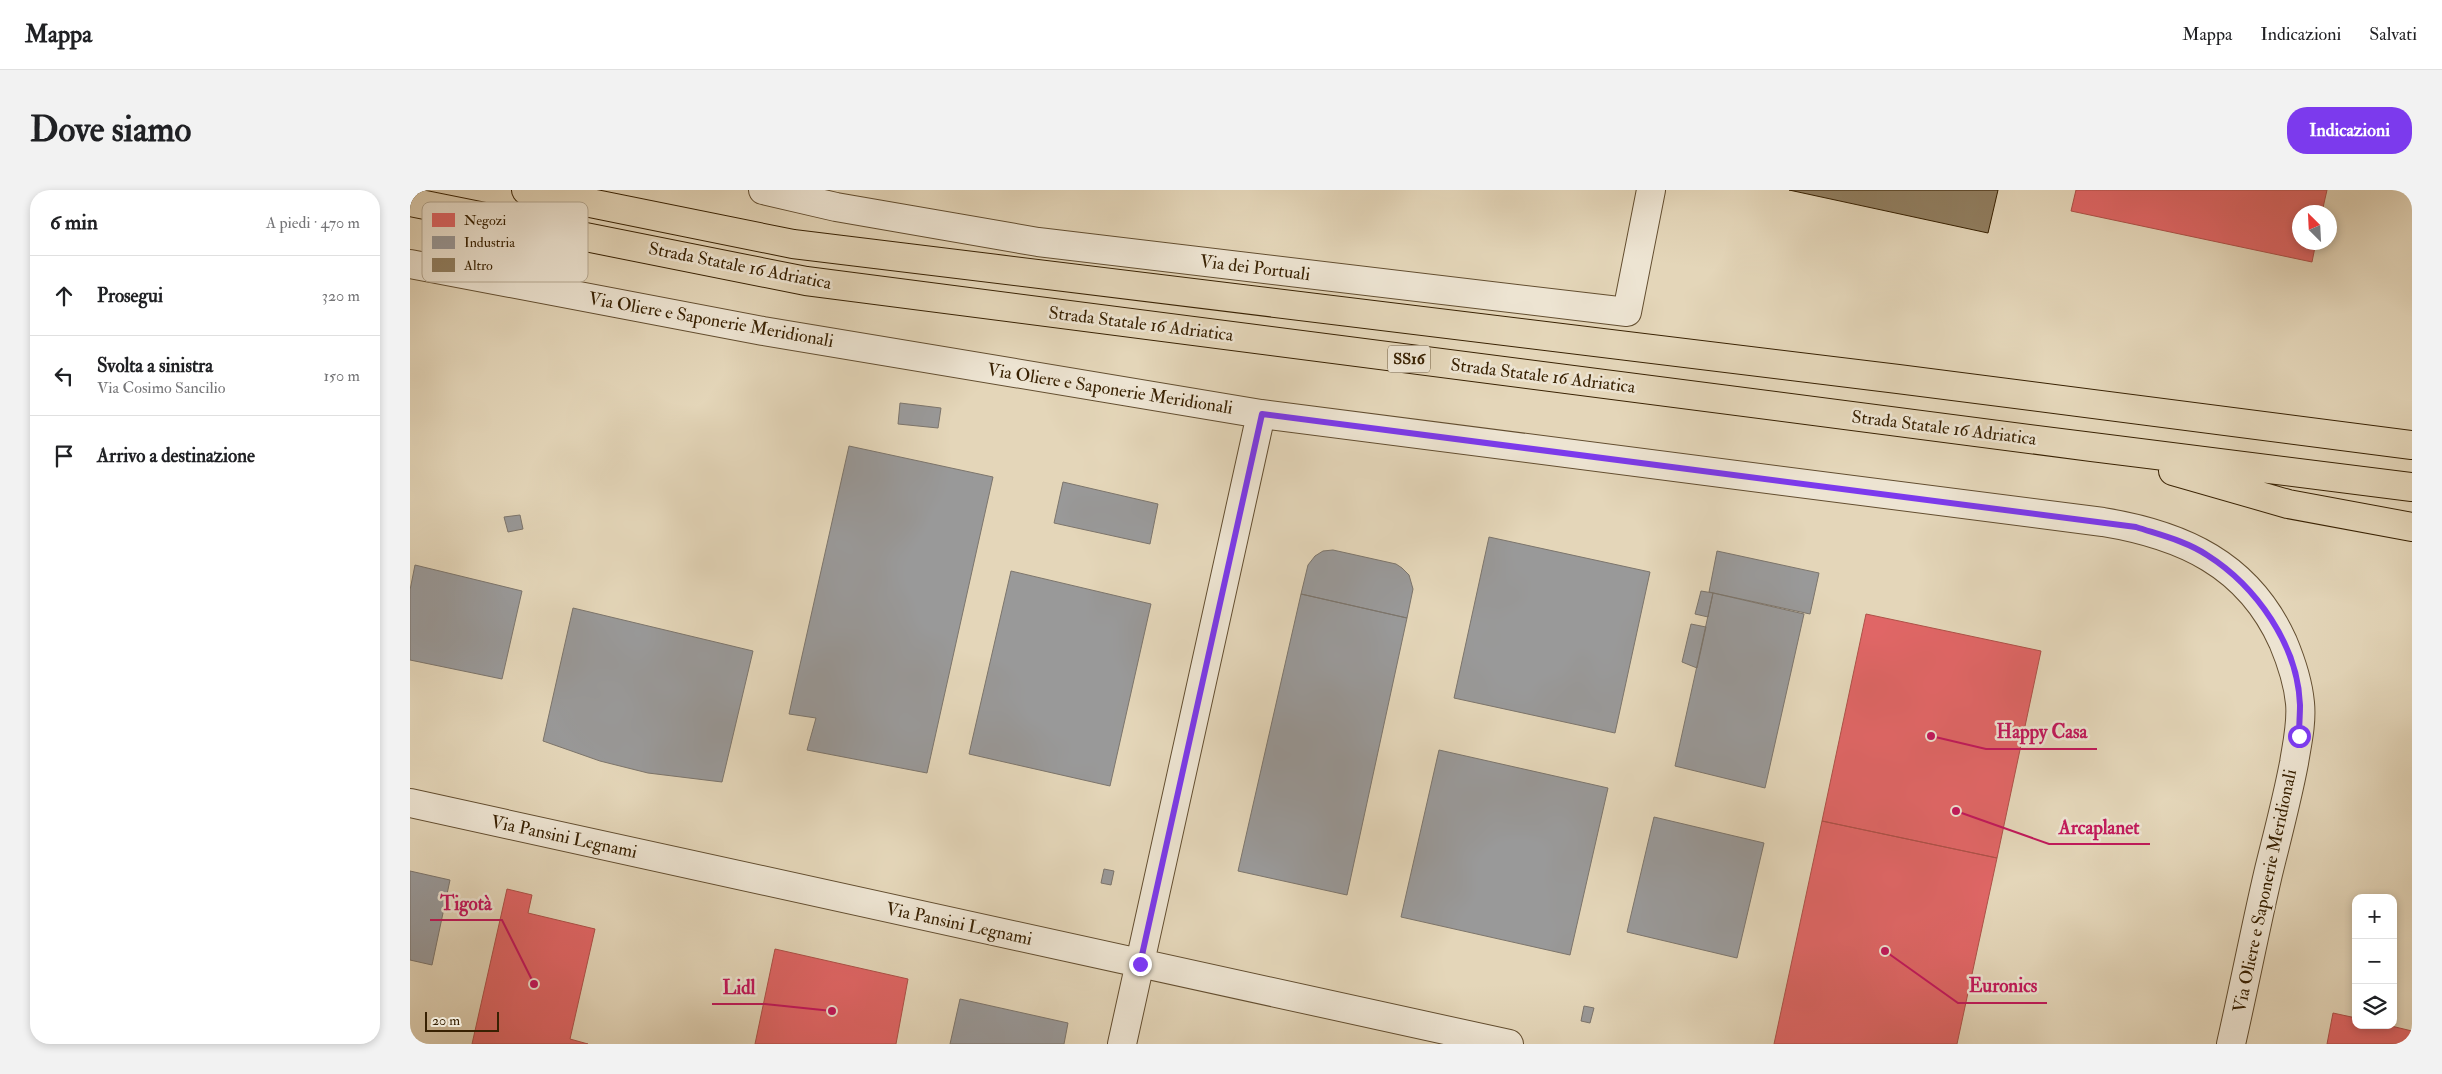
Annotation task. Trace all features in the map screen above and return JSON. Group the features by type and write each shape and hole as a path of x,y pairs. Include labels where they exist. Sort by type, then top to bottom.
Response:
{"highway":[{"name":"Strada Statale 16 Adriatica","path":"526,190 585,202"},
{"name":"Strada Statale 16 Adriatica","path":"588,203 793,244 1898,379 2345,438 2412,445"},
{"name":"Strada Statale 16 Adriatica","path":"588,238 806,281 2092,448 2412,487"},
{"path":"2345,438 2412,436"},
{"path":"2092,448 2288,504 2412,528"}],"street":[{"name":"Via dei Portuali","path":"763,190 836,207 1038,242 1627,312 1651,190"},
{"name":"Via Oliere e Saponerie Meridionali","path":"505,282 763,331 1262,414 2103,522 2136,527 2176,540 2206,554 2238,578 2260,601 2276,627 2292,662 2300,704 2299,736 2289,787 2231,1044"},
{"path":"1122,1044 1262,414"},
{"name":"Via Pansini Legnami","path":"410,803 1509,1044"}],"building: Negozi":[{"path":"2076,190 2327,190 2324,205 2292,205 2292,250 2314,250 2312,262 2071,211"},
{"path":"1866,614 2041,651 1997,858 1822,821"},
{"path":"1822,821 1997,858 1957,1044 1774,1044"},
{"path":"507,889 532,895 528,913 595,929 570,1039 588,1044 472,1044"},
{"path":"775,949 908,979 896,1044 755,1044"},
{"path":"2333,1013 2352,1017 2352,1029 2397,1029 2397,1027 2412,1031 2412,1044 2327,1044"}],"building: Industria":[{"path":"900,403 941,408 938,428 898,424"},
{"path":"849,446 993,477 927,773 807,750 816,718 789,714"},
{"path":"1063,482 1158,504 1150,544 1054,523"},
{"path":"520,515 523,529 508,532 504,517"},
{"path":"1489,537 1650,572 1615,733 1454,698"},
{"path":"1333,550 1396,564 1402,568 1409,575 1413,589 1407,618 1301,594 1308,565 1315,556 1323,551"},
{"path":"1717,551 1819,573 1810,614 1709,592"},
{"path":"415,565 522,591 502,679 410,660 410,590"},
{"path":"1011,571 1151,604 1110,786 969,754"},
{"path":"1701,591 1713,593 1708,617 1695,614"},
{"path":"1713,593 1804,614 1765,788 1675,766"},
{"path":"1301,594 1407,618 1347,895 1238,871"},
{"path":"573,608 753,651 722,782 648,773 600,761 543,741"},
{"path":"1691,624 1706,627 1697,668 1682,662"},
{"path":"1439,750 1608,788 1570,955 1401,917"},
{"path":"1654,817 1764,843 1737,958 1627,932"},
{"path":"1104,869 1114,871 1111,885 1101,883"},
{"path":"410,871 450,880 432,965 410,960"},
{"path":"960,999 1068,1023 1064,1044 950,1044"},
{"path":"1584,1006 1594,1008 1590,1023 1581,1021"}],"building: Altro":[{"path":"1789,190 1998,190 1988,233"}],"place":[{"name":"Happy Casa","path":"1931,736"},
{"name":"Arcaplanet","path":"1956,811"},
{"name":"Euronics","path":"1885,951"},
{"name":"Tigotà","path":"534,984"},
{"name":"Lidl","path":"832,1011"}],"route":[{"path":"1140,964 1262,414 2136,527 2176,540 2206,554 2238,578 2260,601 2276,627 2292,662 2300,704 2299,736"}]}
